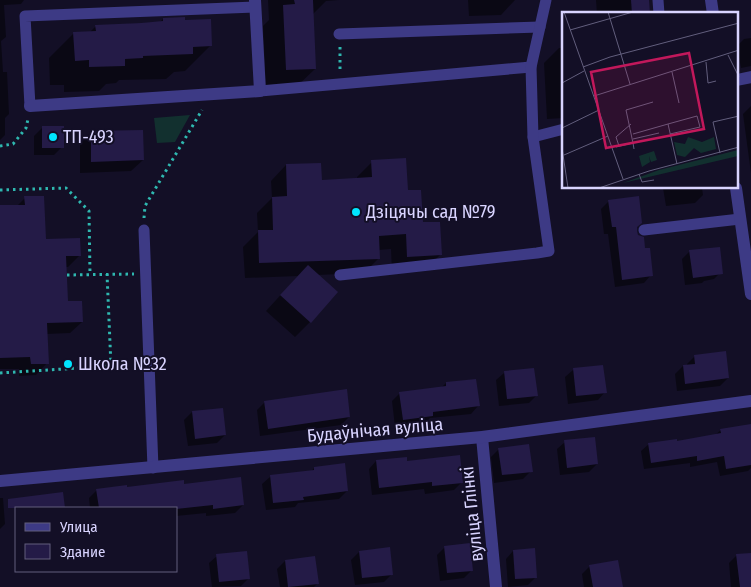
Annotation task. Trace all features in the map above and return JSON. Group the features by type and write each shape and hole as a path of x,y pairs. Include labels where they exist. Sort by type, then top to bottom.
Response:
{"street":[{"path":"30,106 260,91 255,3"},
{"path":"738,80 751,77"},
{"path":"736,189 751,290"},
{"name":"Будаўнічая вуліца","path":"0,481 482,437 751,401"},
{"name":"вуліца Глінкі","path":"482,437 496,587"}],"lane":[{"path":"340,275 537,253 549,250 533,137 531,67 546,0"},
{"path":"30,106 25,16 255,3"},
{"path":"340,34 540,27"},
{"path":"260,91 531,67"},
{"path":"533,137 562,130"},
{"path":"644,230 740,219"},
{"path":"144,230 144,274 153,468"}],"path":[{"path":"340,34 340,84"},
{"path":"144,230 145,206 211,94"},
{"path":"0,146 13,144 26,128 30,106"},
{"path":"0,190 66,188 89,211 90,274"},
{"path":"0,373 111,366 107,274"},
{"path":"67,275 144,274"}],"green space":[{"path":"190,115 175,142 157,143 154,118"}],"building":[{"path":"294,0 313,0 316,69 286,70 283,5 295,4"},
{"path":"631,0 649,0 650,12 632,12"},
{"path":"185,17 185,20 211,19 212,46 193,47 193,54 143,56 143,58 125,59 125,66 89,67 89,60 75,61 73,32 96,31 95,25 141,23 163,21 163,18"},
{"name":"ТП-493","path":"42,126 64,126 64,148 42,148"},
{"path":"143,130 144,160 91,162 91,131"},
{"path":"406,158 408,190 421,190 423,222 440,222 442,255 407,257 406,234 379,236 380,259 259,263 258,230 273,230 272,197 287,196 286,164 321,163 322,180 372,177 371,160"},
{"path":"24,196 44,196 46,239 80,238 81,256 66,256 68,301 82,301 83,322 47,323 49,364 31,364 30,357 0,358 0,205 25,205"},
{"path":"639,196 642,223 637,227 637,231 638,235 644,237 645,248 650,248 653,276 622,280 616,227 612,227 608,200"},
{"path":"720,247 723,274 693,278 689,250"},
{"path":"308,265 338,292 311,323 280,295"},
{"path":"726,351 729,378 685,384 683,365 695,364 694,355"},
{"path":"603,365 607,393 576,396 573,368"},
{"path":"534,368 538,396 507,399 504,371"},
{"path":"476,379 480,406 433,412 433,416 403,420 399,392 446,386 446,382"},
{"path":"347,389 350,417 268,429 264,401"},
{"path":"223,408 226,435 195,439 192,411"},
{"path":"751,424 751,465 726,469 724,456 697,461 697,456 651,463 648,443 677,439 677,441 721,433 720,429"},
{"path":"595,437 598,464 567,468 564,440"},
{"path":"529,444 533,472 502,475 498,448"},
{"path":"460,455 463,483 432,486 432,482 379,488 376,460 407,457 407,461"},
{"path":"345,463 348,491 303,497 304,500 273,503 270,475 314,470 314,467"},
{"path":"241,477 244,505 213,509 213,505 178,509 178,507 99,507 96,489 184,480 184,484"},
{"path":"63,492 65,507 8,508 8,499"},
{"path":"470,543 473,571 447,573 444,546"},
{"path":"390,547 393,575 362,578 359,551"},
{"path":"535,548 537,578 515,579 513,550"},
{"path":"247,551 250,579 219,582 216,554"},
{"path":"751,553 751,587 740,587 736,554"},
{"path":"315,556 319,584 288,587 285,560"},
{"path":"618,560 623,587 593,587 589,565"}],"place":[{"name":"ТП-493","path":"53,137"},
{"name":"Дзіцячы сад №79","path":"356,212"},
{"name":"Школа №32","path":"68,364"}]}
